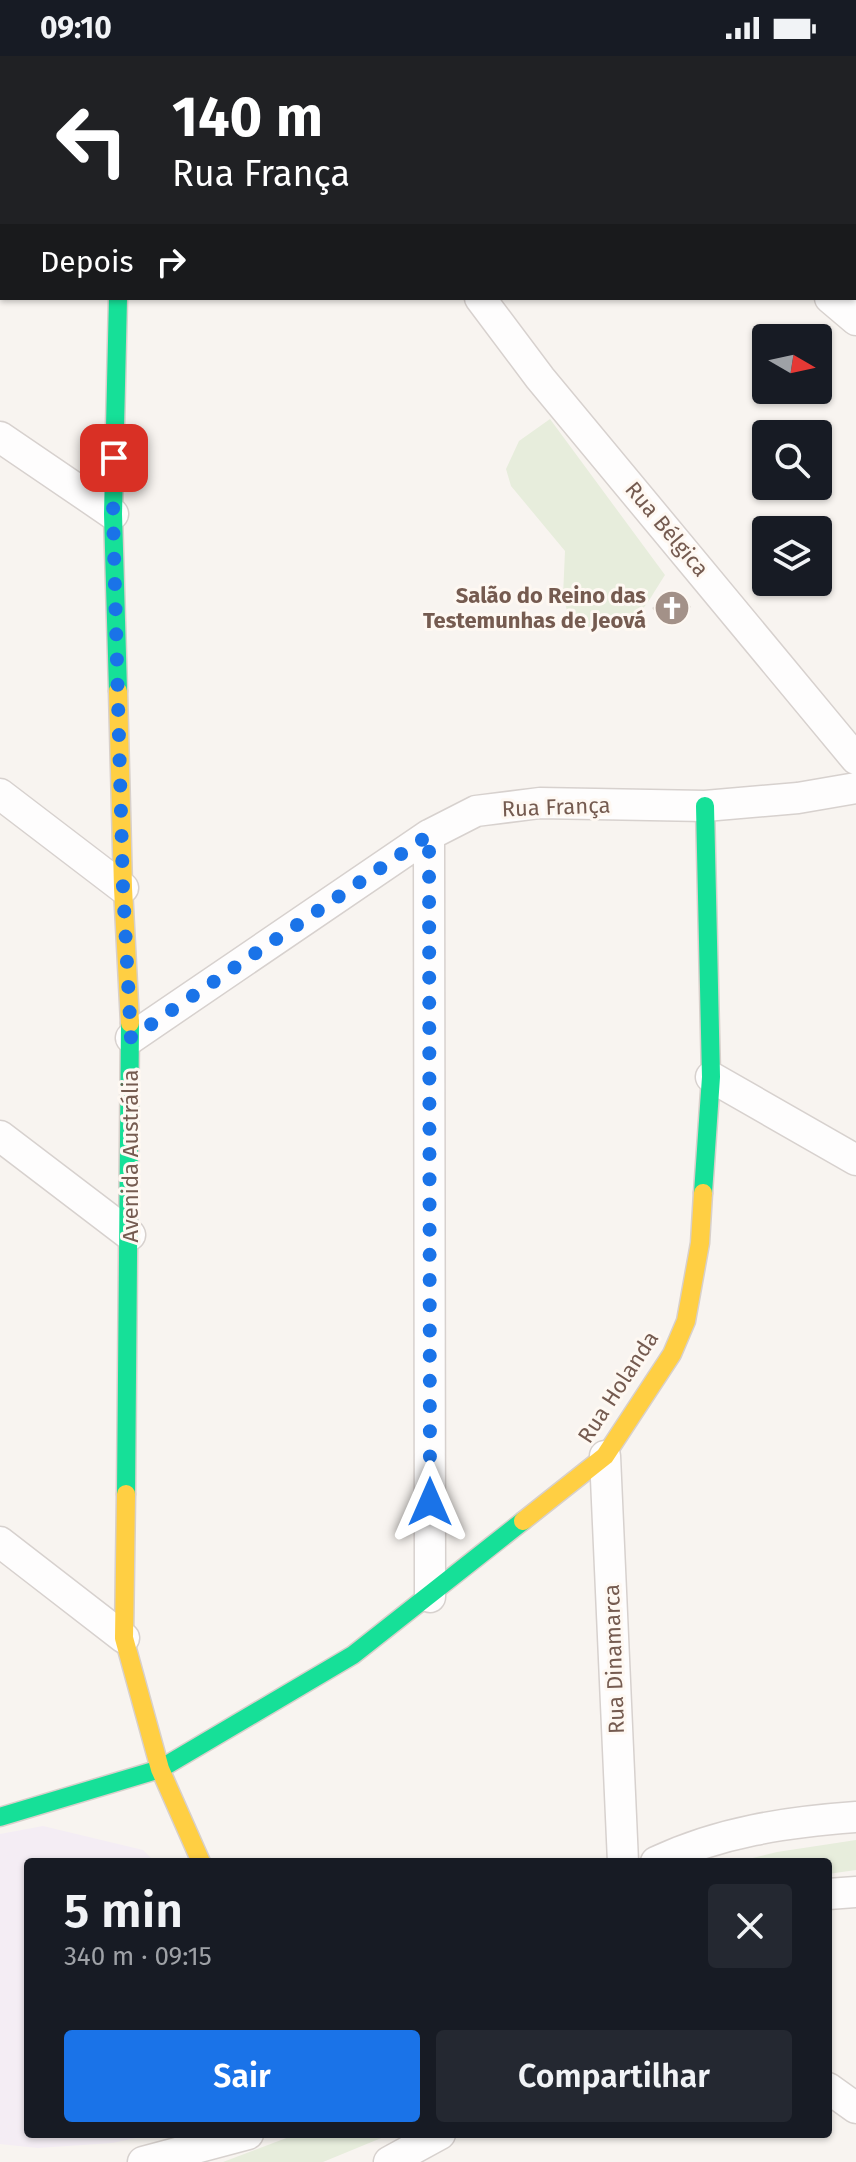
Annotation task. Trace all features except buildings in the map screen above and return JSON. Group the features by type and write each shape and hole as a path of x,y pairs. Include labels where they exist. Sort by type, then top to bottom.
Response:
{"street":[{"name":"Avenida Austrália","path":"118,300 113,514 123,888 131,1038 124,1638 160,1769 199,1858"},
{"name":"Rua Bélgica","path":"482,300 540,378 856,759"},
{"path":"832,300 856,320"},
{"path":"0,437 113,514"},
{"name":"Rua França","path":"131,1038 429,835 476,811 540,803 705,806 798,798 856,788"},
{"path":"0,794 123,888"},
{"name":"Rua Holanda","path":"0,1817 160,1769 353,1655 605,1456 672,1354 686,1321 700,1243 711,1077 705,806"},
{"path":"429,835 430,1597"},
{"path":"711,1077 856,1160"},
{"path":"0,1136 130,1235"},
{"name":"Rua Dinamarca","path":"605,1456 623,1858"},
{"path":"0,1542 124,1638"},
{"path":"664,1858 748,1830 856,1817"},
{"path":"832,1894 856,1892"},
{"path":"832,2091 856,2108"},
{"path":"143,2162 233,2138"},
{"path":"389,2162 433,2138"}],"shaded area":[{"path":"43,1826 143,1850 151,1858 24,1858 24,2138 136,2138 112,2143 38,2148 0,2144 0,1834"}],"green space":[{"path":"550,419 665,575 639,613 619,627 594,628 569,618 563,596 565,551 511,486 506,469 519,441"},
{"path":"856,1840 856,1870 832,1873 832,1858 752,1858"},
{"path":"286,2138 381,2138 323,2162 223,2162"}],"traffic: fast":[{"path":"118,300 113,514 118,691"},
{"path":"703,1193 711,1077 705,806"},
{"path":"126,1494 130,1023"},
{"path":"0,1817 160,1769 353,1655 523,1521"}],"traffic: slow":[{"path":"118,691 130,1023"},
{"path":"523,1521 605,1456 672,1354 686,1321 700,1243 703,1193"},
{"path":"126,1494 124,1638 160,1769 199,1858"}],"place":[{"name":"Salão do Reino das Testemunhas de Jeová","path":"672,608"}],"route":[{"path":"114,458 122,857 131,1038 429,835 430,1502"}]}
